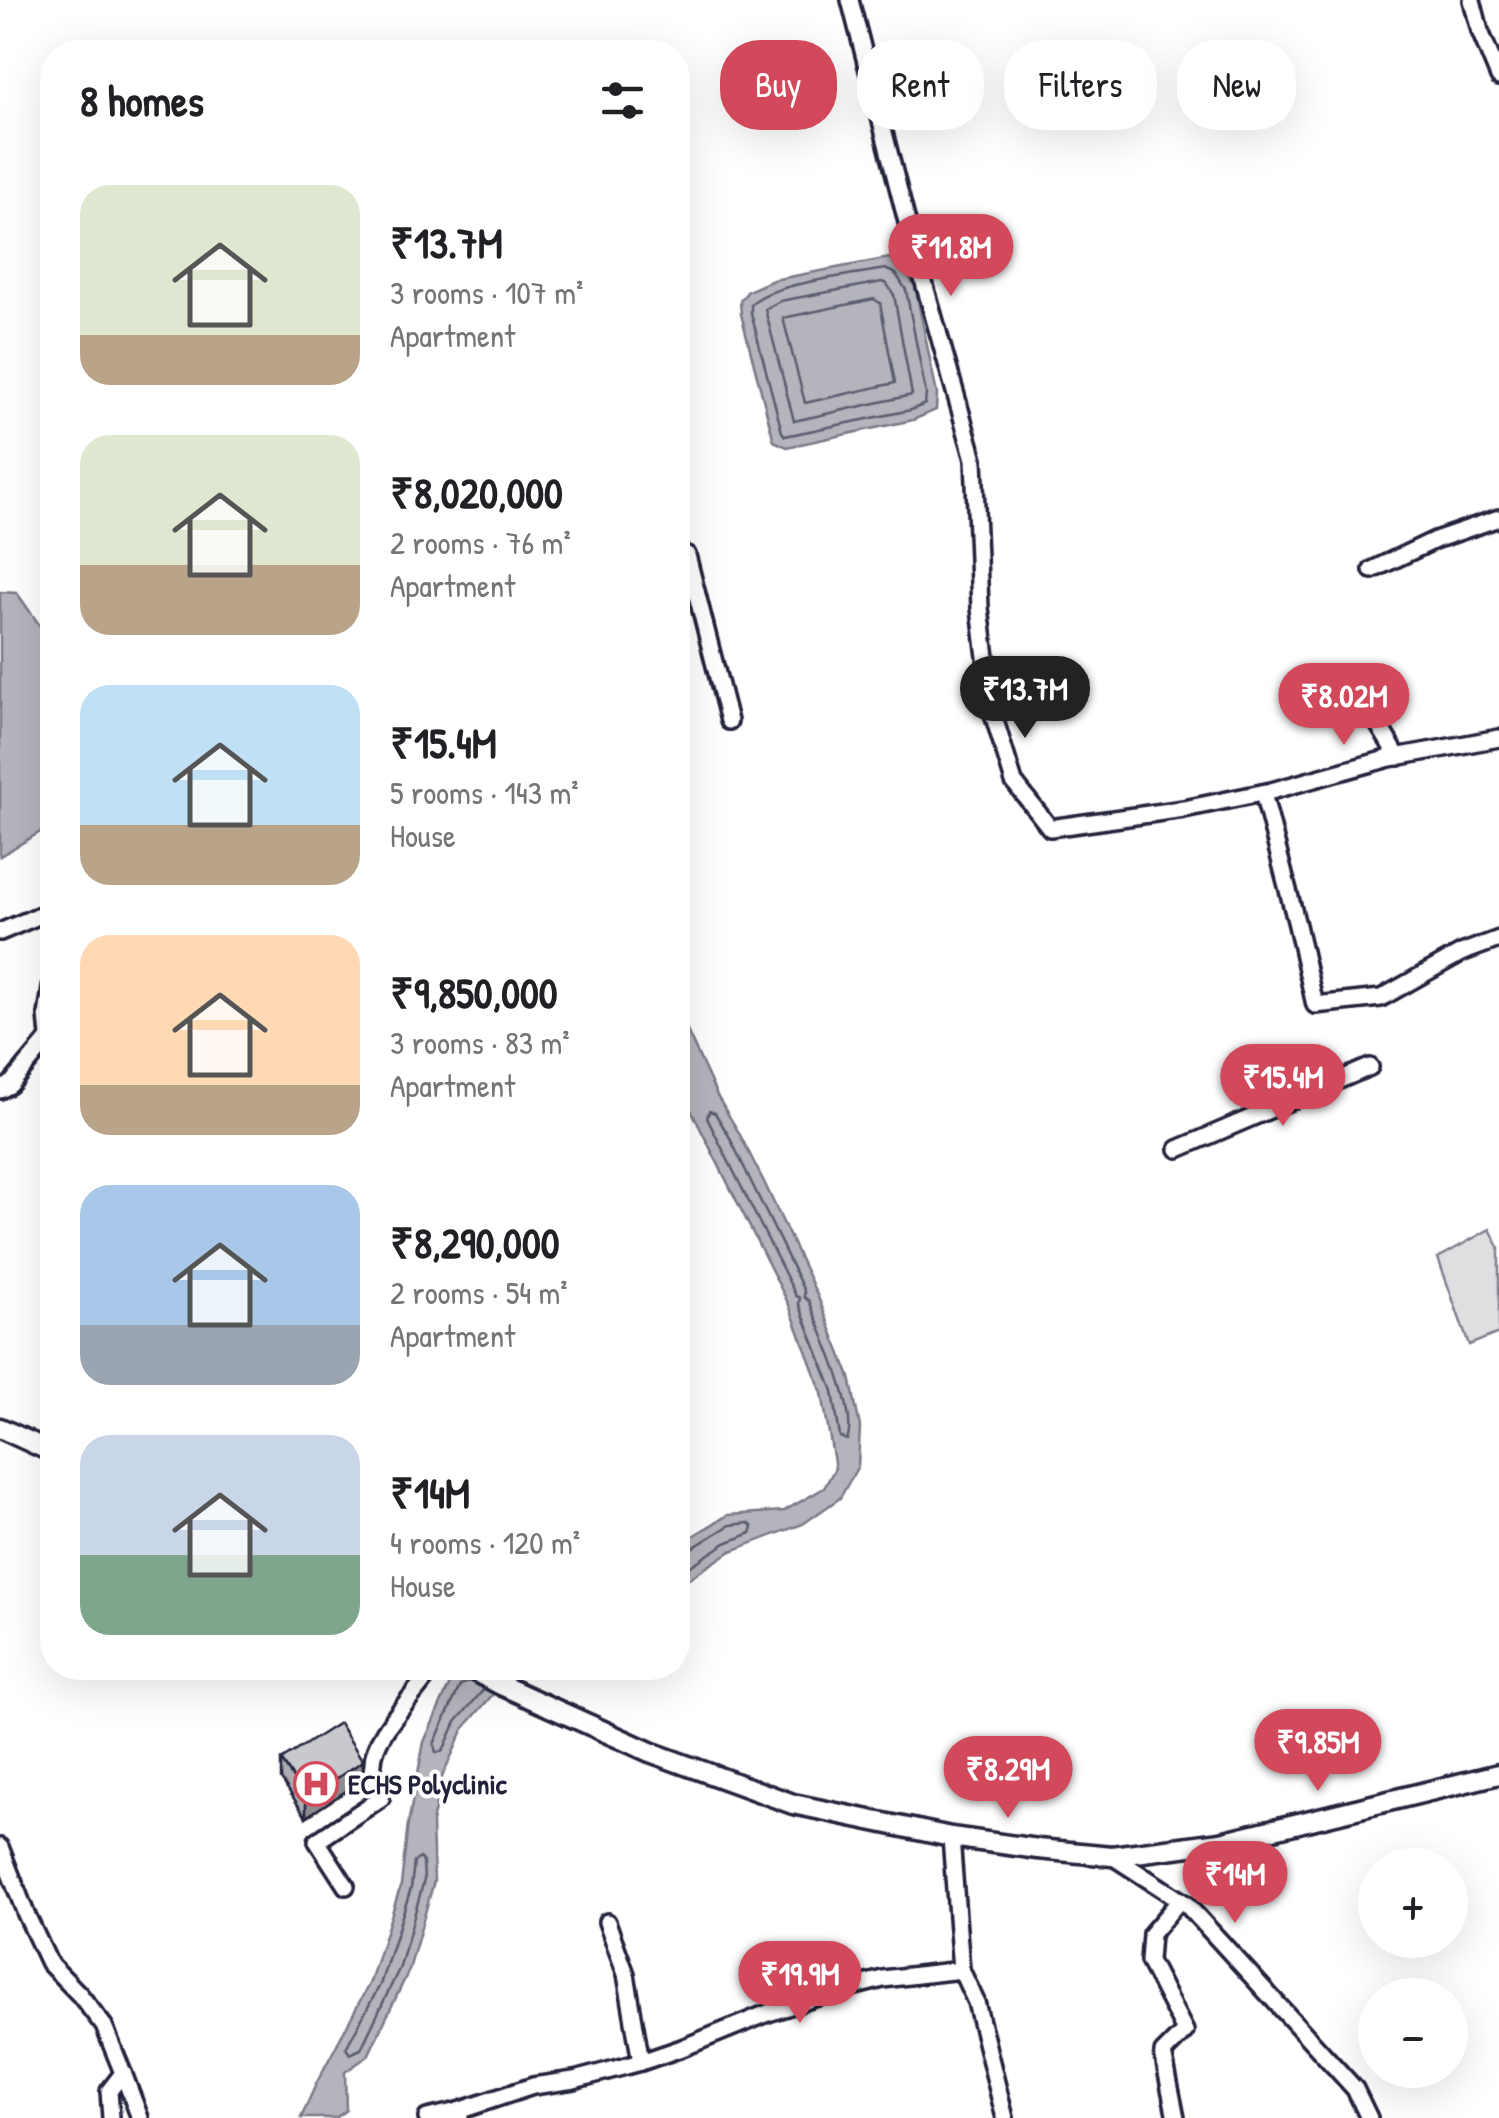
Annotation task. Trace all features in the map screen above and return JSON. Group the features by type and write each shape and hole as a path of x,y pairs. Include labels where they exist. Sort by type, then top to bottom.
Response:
{"street":[{"path":"850,0 974,459 980,608 993,714 1014,782 1050,828 1263,793 1398,756 1499,738"},
{"path":"1472,0 1499,77"},
{"path":"1372,570 1435,540 1499,518"},
{"path":"690,568 729,721"},
{"path":"993,714 1080,682"},
{"path":"1366,704 1398,756"},
{"path":"1263,793 1315,1006 1380,998 1461,953 1499,939"},
{"path":"0,932 40,915"},
{"path":"0,1090 10,1085 40,1049"},
{"path":"1178,1149 1370,1067"},
{"path":"0,1428 40,1446"},
{"path":"346,1886 317,1841 381,1798 372,1765 378,1738 424,1680"},
{"path":"491,1680 650,1752 794,1804 951,1837 1112,1856 1222,1842 1499,1774"},
{"path":"951,1837 961,1970 976,2002 1005,2118"},
{"path":"0,1847 49,1963 104,2026 140,2118"},
{"path":"1112,1856 1180,1900 1355,2089 1369,2118"},
{"path":"1176,2118 1162,2053 1185,2031 1149,1961 1151,1934 1180,1900"},
{"path":"607,1922 626,1974 641,2062"},
{"path":"427,2118 459,2114 533,2086 574,2080 641,2062 836,1991 883,1979 961,1970"},
{"path":"111,2118 109,2091 123,2074"}],"shaded area":[{"path":"1490,1229 1499,1247 1499,1333 1469,1345 1438,1258"}],"water":[{"path":"889,258 903,267 915,286 937,394 936,410 913,420 787,447 774,441 740,301 748,291 773,280"},
{"path":"0,592 17,593 40,626 40,832 0,856"},
{"path":"690,1037 818,1297 850,1377 860,1427 858,1466 840,1498 803,1524 731,1551 690,1578 690,1538 728,1515 784,1511 824,1488 835,1468 822,1393 789,1305 690,1108"},
{"path":"452,1680 509,1680 464,1728 442,1777 432,1823 434,1881 409,1970 368,2056 345,2072 346,2110 336,2118 301,2118 370,1982 401,1885 424,1742"}],"building":[{"path":"339,1723 363,1761 306,1798 281,1760"}],"place":[{"name":"ECHS Polyclinic","path":"316,1784"}]}
